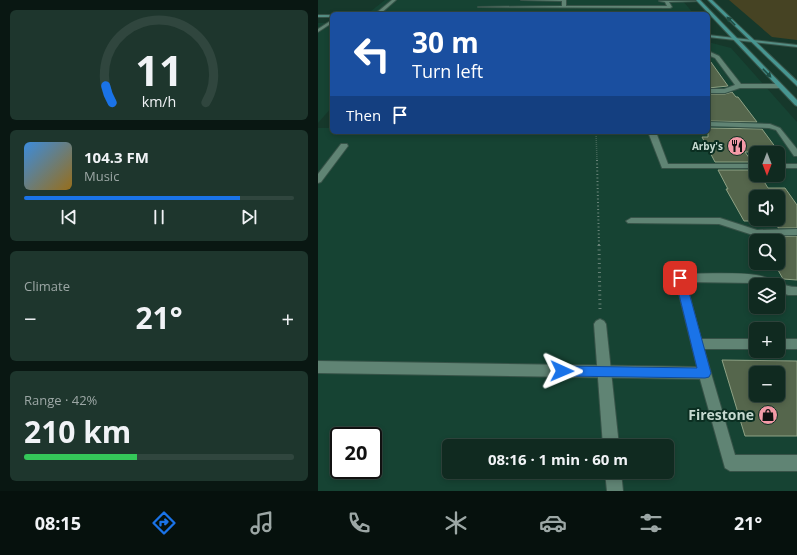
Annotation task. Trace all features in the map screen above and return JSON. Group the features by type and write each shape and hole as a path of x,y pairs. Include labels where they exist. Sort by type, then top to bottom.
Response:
{"main road":[{"path":"699,0 797,104"},
{"path":"710,0 797,84"},
{"path":"318,16 330,16"},
{"path":"710,36 797,46"}],"street":[{"path":"379,12 394,0"},
{"path":"484,0 479,8 670,7"},
{"path":"523,0 564,0 564,7"},
{"path":"585,0 587,12"},
{"path":"658,0 699,0"},
{"path":"665,0 670,7 676,11"},
{"path":"601,7 606,12"},
{"path":"318,31 330,22"},
{"path":"710,54 717,56 739,86"},
{"path":"710,91 725,92 739,86 780,86"},
{"path":"710,124 770,126 778,129 797,154"},
{"path":"653,134 665,166 749,166"},
{"path":"788,142 797,142"},
{"path":"318,180 344,146"},
{"path":"785,166 797,166"},
{"path":"631,221 720,221 756,233 797,232"},
{"path":"749,279 680,278 696,344 730,463 797,463"},
{"path":"785,290 797,291"},
{"path":"600,324 610,439"},
{"path":"696,344 749,344"},
{"path":"785,344 797,344"},
{"path":"318,367 705,373"},
{"path":"614,479 615,491"}],"path":[{"path":"596,134 600,324"}],"shaded area":[{"path":"385,0 682,0 692,12 479,12 371,11"},
{"path":"729,0 797,0 797,40 772,37"},
{"path":"318,23 330,23 330,109 318,123"},
{"path":"710,43 731,48 797,122 797,491 318,491 318,128 330,128 330,134 710,134"}],"building":[{"path":"710,61 728,86 710,88"},
{"path":"732,92 736,97 738,97 757,122 710,121 710,94 725,94"},
{"path":"710,128 762,129 775,146 749,146 749,152 745,152 749,158 749,162 715,162 702,137 708,137 708,134 710,134"},
{"path":"718,170 749,170 749,182 764,182 768,188 785,188 797,205 797,228 778,228 778,226 785,226 785,190 749,190 749,221 744,221 726,189 728,189"},
{"path":"797,236 797,280 782,278 778,270 785,270 785,237"},
{"name":"Firestone","path":"722,360 797,361 797,436 745,436"}],"place":[{"name":"Arby's","path":"737,146"},
{"name":"Firestone","path":"768,415"}],"route":[{"path":"562,371 705,373 696,344 680,278"}]}
